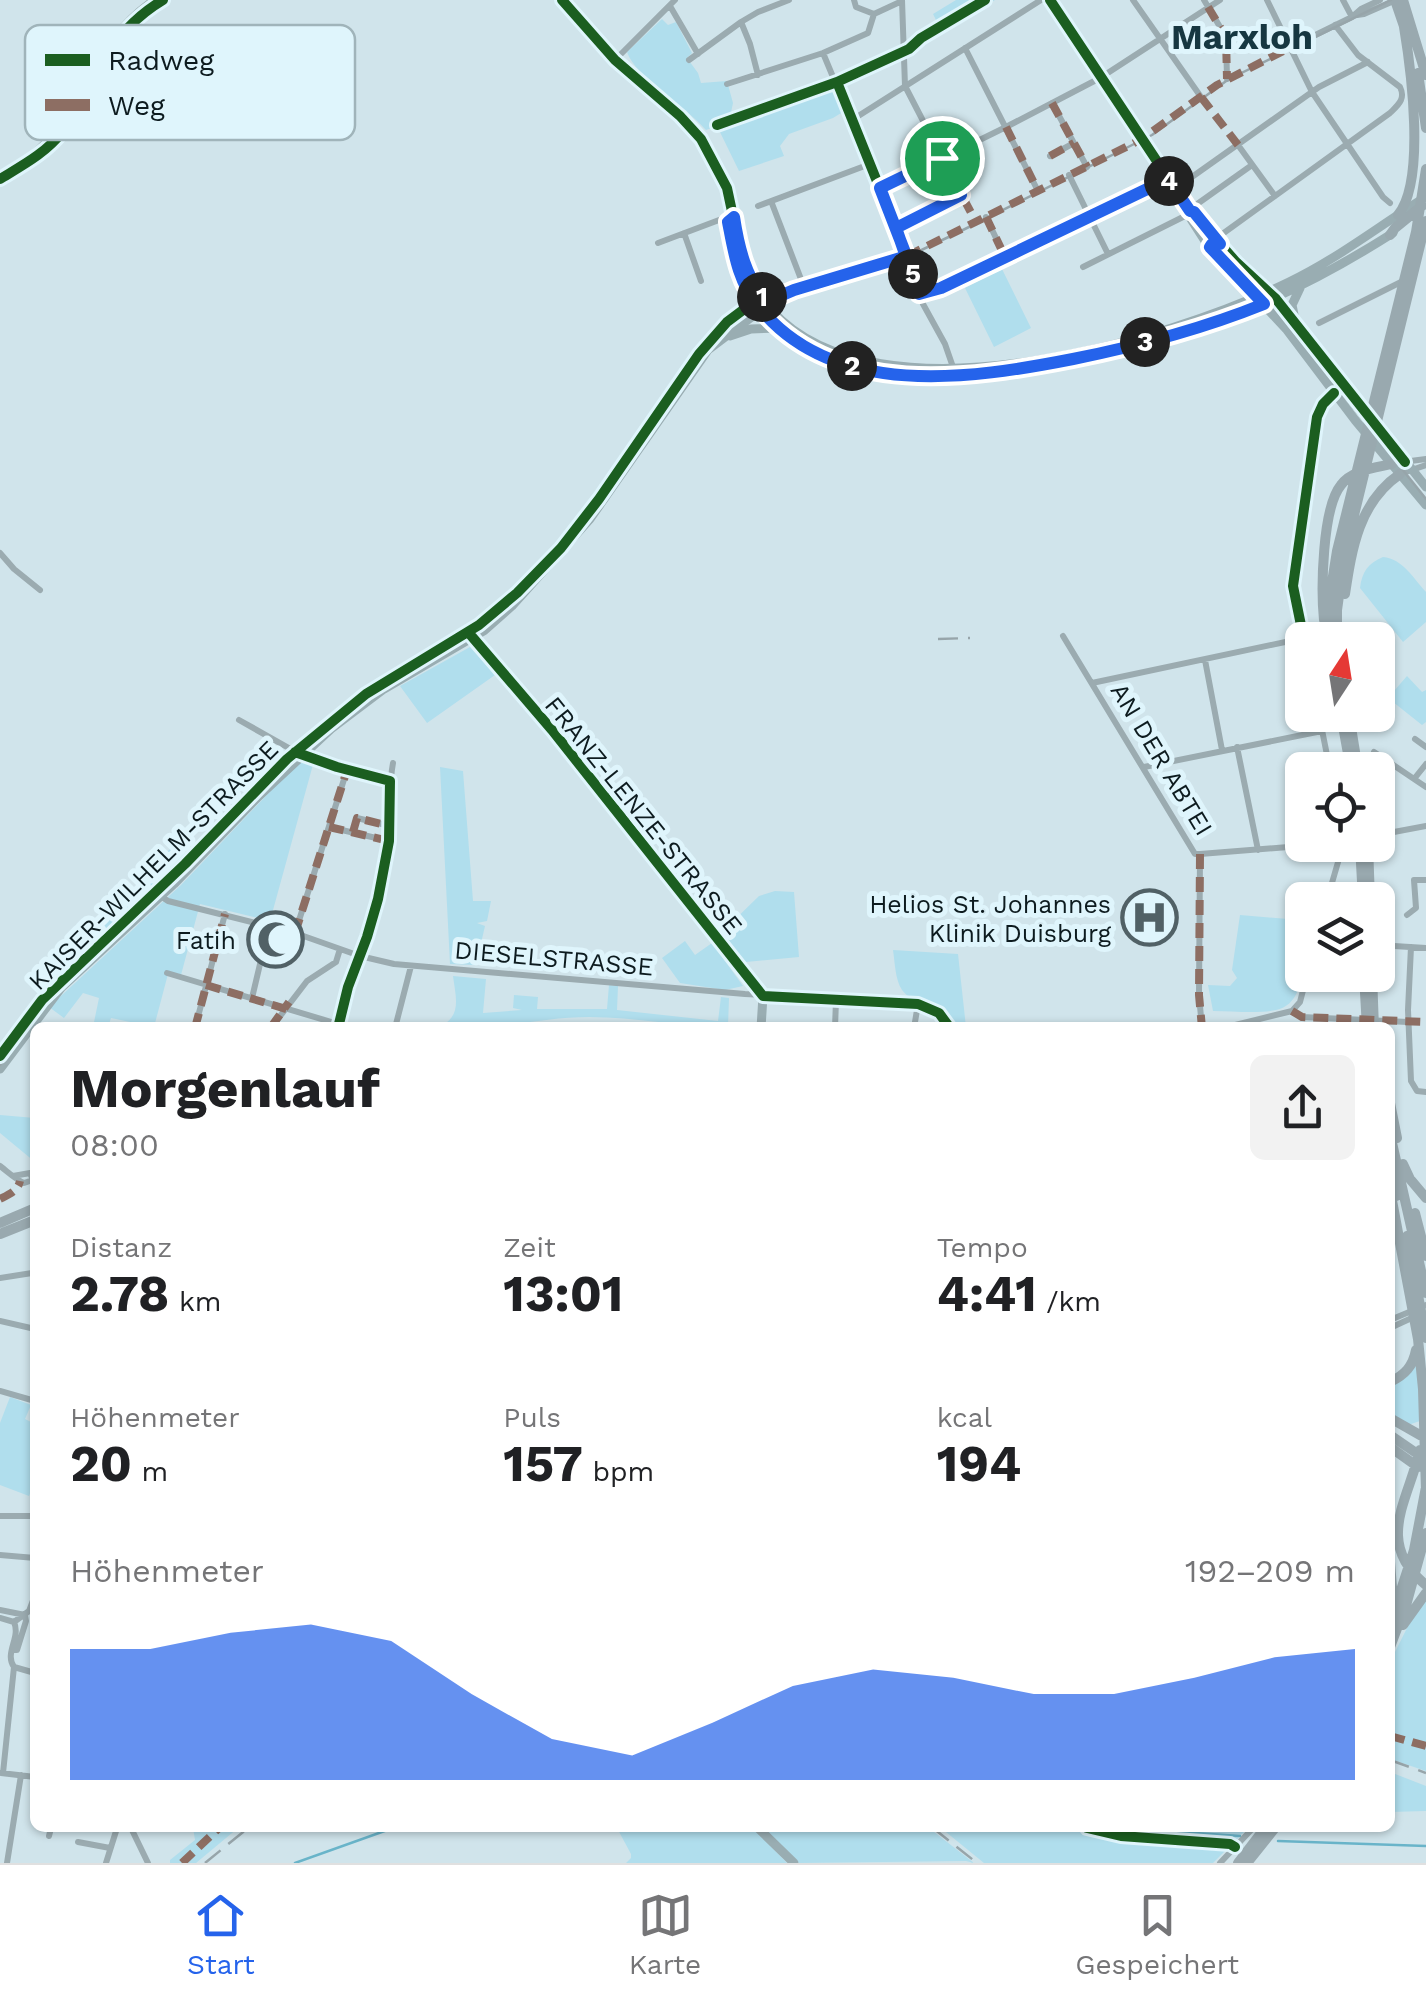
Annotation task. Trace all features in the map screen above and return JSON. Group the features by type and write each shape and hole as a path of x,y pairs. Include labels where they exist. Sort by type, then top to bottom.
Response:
{"highway":[{"path":"1398,0 1426,75"},
{"path":"1406,20 1426,54"},
{"path":"1406,20 1426,128"},
{"path":"1398,214 1409,197 1412,161 1414,86 1406,20"},
{"path":"1390,235 1426,200 1412,161"},
{"path":"1355,493 1420,214 1426,169"},
{"path":"1332,622 1330,595 1334,571 1426,221"},
{"path":"1372,468 1379,461 1380,450"},
{"path":"1330,622 1322,590 1322,564 1338,489 1354,474 1372,468 1402,467"},
{"path":"1338,622 1362,520 1377,492 1402,467"},
{"path":"1369,992 1370,1022"},
{"path":"1395,1126 1425,1252"},
{"path":"1395,1162 1421,1308 1426,1488 1414,1550 1395,1609"},
{"path":"1403,1164 1426,1198"},
{"path":"1395,1191 1421,1308"},
{"path":"0,1219 30,1209"},
{"path":"1395,1214 1406,1267 1421,1308"},
{"path":"0,1237 30,1222"},
{"path":"1425,1252 1426,1233"},
{"path":"1395,1250 1406,1267"},
{"path":"1395,1379 1412,1364 1422,1339"},
{"path":"1395,1421 1423,1432"},
{"path":"1395,1439 1423,1432"},
{"path":"1423,1432 1413,1478 1398,1518 1398,1538 1410,1570 1426,1586"},
{"path":"1395,1443 1426,1460"},
{"path":"1395,1445 1426,1472"},
{"path":"1395,1634 1426,1533"},
{"path":"1395,1639 1426,1593"},
{"path":"1238,1863 1262,1832"},
{"path":"1247,1863 1272,1832"}],"main road":[{"path":"562,0 615,60 692,129 715,165 743,263 760,304 807,337 842,354 893,367 951,372"},
{"path":"1050,0 1212,242 1295,323 1426,505"},
{"path":"1266,298 1426,200"},
{"path":"730,219 736,268 780,328 817,352 862,369 902,376 1026,362 1095,349 1180,325 1301,287 1390,235"},
{"path":"740,311 743,282"},
{"path":"1295,323 1292,305 1301,287"},
{"path":"1266,298 1380,450 1424,485"},
{"name":"KAISER-WILHELM-STRASSE","path":"35,1022 61,988 158,895 269,776 367,700 470,635 506,603 561,548 600,499 727,322 740,311 760,304"},
{"name":"KAISER-WILHELM-STRASSE","path":"698,360 760,304"},
{"path":"719,341 743,331 780,328"},
{"name":"FRANZ-LENZE-STRASSE","path":"470,635 552,730 763,996"},
{"name":"KAISER-WILHELM-STRASSE","path":"0,1056 42,1000 158,895"},
{"path":"762,1022 763,996"},
{"name":"KAISER-WILHELM-STRASSE","path":"0,1069 30,1029"},
{"path":"762,1832 794,1863"}],"street":[{"path":"122,25 152,0"},
{"path":"132,25 163,0"},
{"path":"690,60 741,22 789,0"},
{"path":"728,84 823,53 868,33 874,14 902,0 905,86 963,198 896,228"},
{"path":"852,120 1041,0"},
{"path":"1133,0 1201,97"},
{"path":"880,188 1100,77 1206,4 1220,0"},
{"path":"1266,0 1312,92 1390,203"},
{"path":"1344,0 1354,16"},
{"path":"1354,16 1380,0"},
{"path":"1290,48 1354,16 1398,0"},
{"path":"754,2 758,12"},
{"path":"615,60 672,3 698,54"},
{"path":"855,4 874,14"},
{"path":"1206,4 1226,36 1228,79"},
{"path":"741,22 758,75"},
{"path":"1212,242 1400,103 1402,97 1396,82 1358,54 1336,25"},
{"path":"965,48 1038,191"},
{"path":"823,53 896,228 919,294 945,344 951,372"},
{"path":"919,294 941,288 1160,180 1172,185 1238,145 1312,92 1368,62"},
{"path":"1052,103 1087,167"},
{"path":"0,179 51,140"},
{"path":"1050,156 1074,143"},
{"path":"1238,145 1275,196"},
{"path":"758,206 870,164"},
{"path":"1084,267 1185,216 1252,165"},
{"path":"1069,176 1108,254"},
{"path":"771,201 804,287"},
{"path":"986,217 1005,257"},
{"path":"658,243 730,219"},
{"path":"684,233 701,281"},
{"name":"KAISER-WILHELM-STRASSE","path":"760,304 907,256"},
{"path":"1319,323 1426,269"},
{"path":"1300,622 1295,570 1317,417 1323,404 1344,387"},
{"path":"1402,467 1426,464 1424,485"},
{"path":"0,553 40,590"},
{"name":"AN DER ABTEI","path":"1063,636 1195,854 1200,854 1201,1022"},
{"path":"1092,682 1285,643"},
{"path":"1205,660 1222,750"},
{"path":"240,720 299,754 390,781"},
{"path":"1144,767 1317,732"},
{"path":"1415,739 1426,747"},
{"path":"1237,747 1258,850"},
{"path":"339,1022 378,899 389,840 392,762"},
{"path":"1414,779 1426,764"},
{"path":"1395,766 1426,787"},
{"path":"295,933 347,770"},
{"path":"353,832 357,818 390,826"},
{"path":"1395,831 1426,826"},
{"path":"328,827 389,840"},
{"path":"1200,854 1285,848"},
{"path":"1407,915 1416,908 1414,880 1426,880"},
{"name":"DIESELSTRASSE","path":"158,895 168,901 295,933 360,956 411,966 763,996 918,1004"},
{"path":"196,1022 225,914"},
{"path":"252,998 269,926"},
{"path":"1395,946 1426,948"},
{"path":"1411,947 1411,1081 1414,1088 1426,1092"},
{"path":"274,1022 306,982 336,962 340,950"},
{"path":"396,1022 411,966"},
{"path":"167,974 206,982 326,1022"},
{"path":"745,994 750,989 749,980"},
{"path":"1244,1022 1292,1010 1303,992"},
{"path":"835,1022 836,1000"},
{"path":"915,1022 918,1004 939,1013 946,1022"},
{"path":"1292,1010 1302,1019 1343,1022"},
{"path":"1395,1024 1408,1024"},
{"path":"0,1166 24,1183 30,1182"},
{"path":"0,1278 30,1273"},
{"path":"1395,1318 1421,1308"},
{"path":"1395,1325 1421,1308"},
{"path":"0,1320 30,1328"},
{"path":"0,1391 30,1400"},
{"path":"0,1516 30,1516"},
{"path":"0,1555 30,1558"},
{"path":"14,1622 30,1609"},
{"path":"0,1614 24,1614"},
{"path":"0,1614 14,1622 17,1634 10,1660 14,1668 1,1773 30,1777"},
{"path":"12,1650 18,1650 26,1621 24,1614"},
{"path":"14,1668 30,1673"},
{"path":"7,1863 21,1776"},
{"path":"106,1863 116,1832"},
{"path":"133,1832 148,1863"},
{"path":"1220,1863 1249,1832"},
{"path":"78,1842 110,1848"}],"shaded area":[{"path":"956,0 995,0 842,89 838,79 938,24 933,14"},
{"path":"662,19 668,25 676,22 692,53 687,58 701,83 727,81 733,103 729,122 706,130 632,62 627,52"},
{"path":"836,85 846,110 789,134 780,146 784,156 739,171 718,128"},
{"path":"1002,269 1031,328 994,347 965,288"},
{"path":"1383,557 1402,565 1426,592 1426,622 1403,642 1395,632 1395,622 1387,622 1360,588 1362,577 1373,562"},
{"path":"470,647 495,675 427,723 400,686"},
{"path":"1407,676 1422,692 1426,690 1426,722 1422,725 1395,704 1395,690"},
{"path":"303,757 314,761 270,921 200,904 181,975 168,974 155,1022 111,1018 110,1022 94,1022 99,998 83,993 64,1018 49,1007 181,885"},
{"path":"440,767 463,771 473,901 491,901 487,921 477,923 485,926 476,965 450,964"},
{"path":"176,844 187,855 108,930 101,924 146,886 154,863"},
{"path":"775,891 794,892 799,957 746,962 721,933 759,896"},
{"path":"1240,915 1285,919 1285,992 1297,992 1287,1005 1261,1012 1213,1011 1208,985 1230,986 1237,978 1232,970"},
{"path":"685,941 695,955 712,943 743,986 725,990 680,983 662,958"},
{"path":"893,950 958,954 965,1022 950,1022 941,1011 908,996 897,976"},
{"path":"453,976 486,979 483,1013 522,1010 513,1008 514,995 538,997 537,1009 607,1009 609,985 618,986 617,1010 718,1021 721,997 729,998 728,1022 589,1017 446,1022 454,1014"},
{"path":"0,1115 30,1118 30,1158 0,1133"},
{"path":"1417,1357 1420,1421 1408,1425 1395,1416 1395,1379"},
{"path":"10,1397 30,1405 25,1419 30,1422 29,1496 0,1485 0,1423"},
{"path":"1426,1598 1426,1771 1395,1761 1395,1652"},
{"path":"1395,1774 1426,1786 1426,1811 1395,1812"},
{"path":"194,1832 233,1832 196,1863 170,1863 195,1840"},
{"path":"619,1832 757,1832 787,1863 626,1863 631,1854"},
{"path":"767,1832 934,1832 974,1863 966,1861 799,1863"},
{"path":"946,1832 1244,1832 1213,1863 984,1863"}],"waterway":[{"path":"295,1863 382,1832"},
{"path":"1180,1832 1240,1836"},
{"path":"1278,1841 1426,1846"}],"tram line":[{"path":"1049,0 1212,244 1277,312 1426,499"},
{"path":"33,1022 57,991 173,883 291,763 368,698 479,632 520,597 594,511 698,360 732,324 780,297 907,257 959,232 1152,135 1229,79 1391,0"},
{"path":"0,1065 30,1026"}],"railway":[{"path":"938,639 970,638"},
{"path":"1395,1762 1426,1773"},
{"path":"205,1863 243,1832"},
{"path":"938,1832 977,1863"}],"marked path":[{"path":"1208,7 1226,37 1227,79"},
{"path":"907,256 1142,139 1217,85 1291,47"},
{"path":"1201,97 1238,145"},
{"path":"1052,103 1087,167"},
{"path":"1006,127 1038,191"},
{"path":"1050,156 1074,143"},
{"path":"942,158 976,222"},
{"path":"986,217 1005,257"},
{"path":"295,933 347,770"},
{"path":"353,832 357,818 390,826"},
{"path":"329,827 389,841"},
{"path":"1200,854 1201,1022"},
{"path":"197,1022 225,914"},
{"path":"206,985 293,1011"},
{"path":"275,1022 289,1002"},
{"path":"1292,1011 1302,1017 1426,1022"},
{"path":"0,1199 15,1190 20,1181"},
{"path":"1395,1737 1426,1746"},
{"path":"182,1863 215,1832"}],"cycle path":[{"path":"132,25 163,0"},
{"path":"562,0 615,60 701,139 727,188 748,276 766,303"},
{"path":"717,125 837,82 909,49 985,0"},
{"path":"1050,0 1190,211 1276,299 1405,462"},
{"path":"0,1056 42,1000 185,864 287,759 366,694 479,625 517,593 561,548 599,499 699,354 727,322 755,301 766,303 794,290 907,256 837,82"},
{"path":"0,179 55,140"},
{"path":"1300,622 1293,586 1317,417 1334,393"},
{"path":"468,632 552,730 763,996"},
{"path":"295,752 390,781 389,841 378,899 339,1022"},
{"path":"763,996 918,1004 939,1013 946,1022"},
{"path":"1104,1832 1235,1847"}],"place":[{"name":"Helios St. Johannes Klinik Duisburg","path":"1150,918"},
{"name":"Fatih","path":"275,940"}],"district":[{"name":"Marxloh","path":"1242,37"}],"route":[{"path":"942,158 880,188 907,256 766,302 743,263 734,217 728,222 736,268 758,307 797,341 844,364 902,376 950,377 1098,354 1182,333 1264,304 1210,247 1220,244 1169,180 1160,180 941,288 919,294 907,256 896,228 961,195 942,158"}]}
